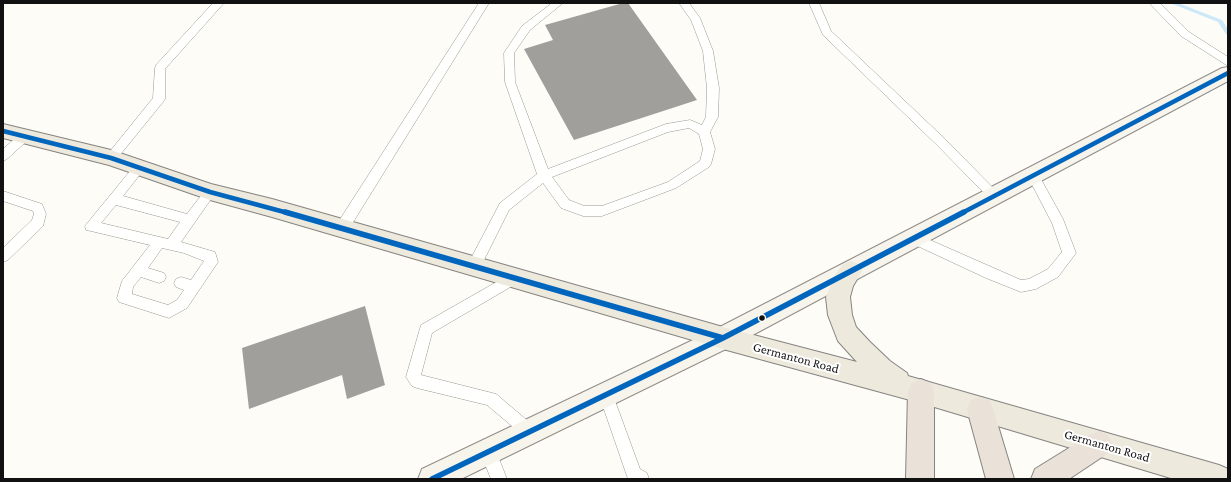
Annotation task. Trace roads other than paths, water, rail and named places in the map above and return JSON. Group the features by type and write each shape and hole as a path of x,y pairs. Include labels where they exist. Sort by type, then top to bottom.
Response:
{"highway":[{"path":"914,390 920,479"},
{"path":"980,409 1000,479"},
{"path":"1045,479 1099,444"}],"main road":[{"path":"432,479 723,338 1228,73"},
{"name":"Germanton Road","path":"3,131 111,158 210,192 342,228 723,338 914,390 1220,479"},
{"path":"851,271 843,282 838,297 840,315 846,333 861,350 882,369 914,390"}],"lane":[{"path":"111,158 158,99 160,68 219,3"},
{"path":"342,228 484,3"},
{"path":"474,266 504,207 544,175 666,128 690,124 704,132 709,149 705,164 672,185 602,211 583,211 565,204 544,175 510,82 509,53 526,28 558,3"},
{"path":"684,3 696,20 708,51 713,88 712,117 704,132"},
{"path":"814,3 827,32 942,142 994,196"},
{"path":"1154,3 1185,34 1228,62"},
{"path":"3,156 24,137"},
{"path":"139,168 91,226 165,244 210,256 211,262 187,285 182,304 169,312 124,298 127,285 137,270 165,244 190,220 210,192"},
{"path":"914,238 1021,286 1031,285 1053,273 1069,253 1058,223 1033,175"},
{"path":"3,196 38,208 40,214 38,222 3,256"},
{"path":"114,199 190,220"},
{"path":"137,270 159,277"},
{"path":"514,278 426,329 413,377 417,381 491,399 530,432"},
{"path":"606,395 634,474 641,479"},
{"path":"488,452 500,479"}],"waterway":[{"path":"1173,3 1220,21 1228,33"}]}
